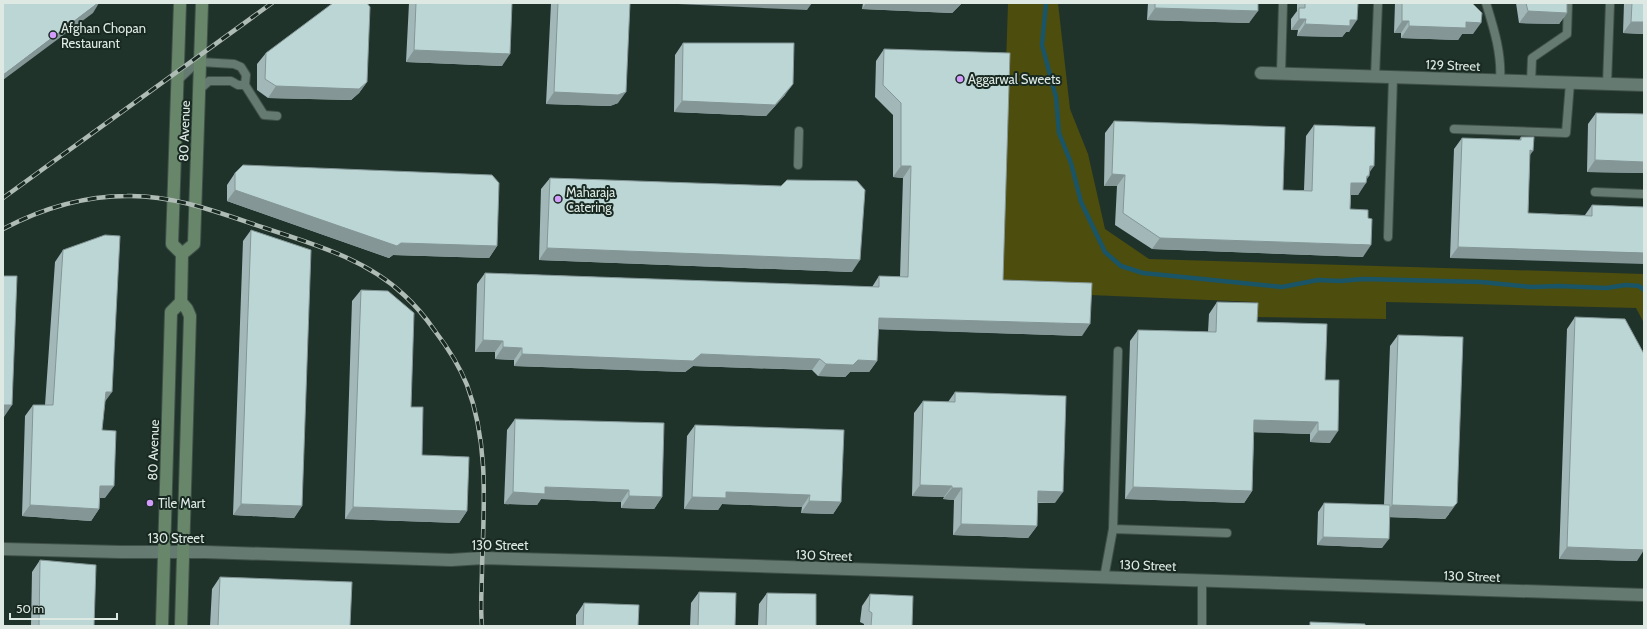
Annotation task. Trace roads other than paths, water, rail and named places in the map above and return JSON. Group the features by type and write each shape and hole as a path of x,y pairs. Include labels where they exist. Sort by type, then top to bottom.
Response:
{"main road":[{"name":"80 Avenue","path":"180,3 172,244 182,254 194,244 202,3"},
{"path":"181,626 190,316 187,309 181,302 182,254"},
{"name":"80 Avenue","path":"162,626 171,312 181,302"}],"street":[{"name":"129 Street","path":"1261,73 1644,85"},
{"name":"130 Street","path":"3,549 121,552 183,551 451,560 483,558 666,563 1644,595"}],"lane":[{"path":"1281,73 1283,3"},
{"path":"1375,76 1378,3"},
{"path":"1486,3 1497,42 1501,66 1500,81"},
{"path":"1531,82 1532,58 1567,34 1568,3"},
{"path":"1607,84 1610,3"},
{"path":"177,81 193,66 200,62 234,64 241,67 246,75 245,85 264,115 277,116"},
{"path":"1388,237 1393,77"},
{"path":"199,90 209,81 232,81 238,85 245,85"},
{"path":"1454,129 1566,133 1570,83"},
{"path":"798,165 799,131"},
{"path":"1595,192 1644,194"},
{"path":"1104,578 1113,529 1118,351"},
{"path":"1113,529 1227,533"},
{"path":"1202,581 1202,626"}],"waterway":[{"path":"1046,3 1042,45 1056,97 1059,133 1071,163 1081,202 1105,252 1121,266 1143,273 1282,287 1318,280 1340,281 1363,279 1481,282 1531,287 1559,286 1606,288 1626,285 1639,286 1644,290"}],"railway":[{"path":"3,198 272,3"},
{"path":"3,229 32,215 78,201 94,198 127,196 159,198 191,204 313,244 352,260 388,281 417,308 444,344 464,378 474,407 479,430 484,475 481,604 482,626"}],"place":[{"name":"Afghan Chopan Restaurant","path":"53,35"},
{"name":"Aggarwal Sweets","path":"960,79"},
{"name":"Maharaja Catering","path":"558,199"},
{"name":"Tile Mart","path":"150,503"}]}
